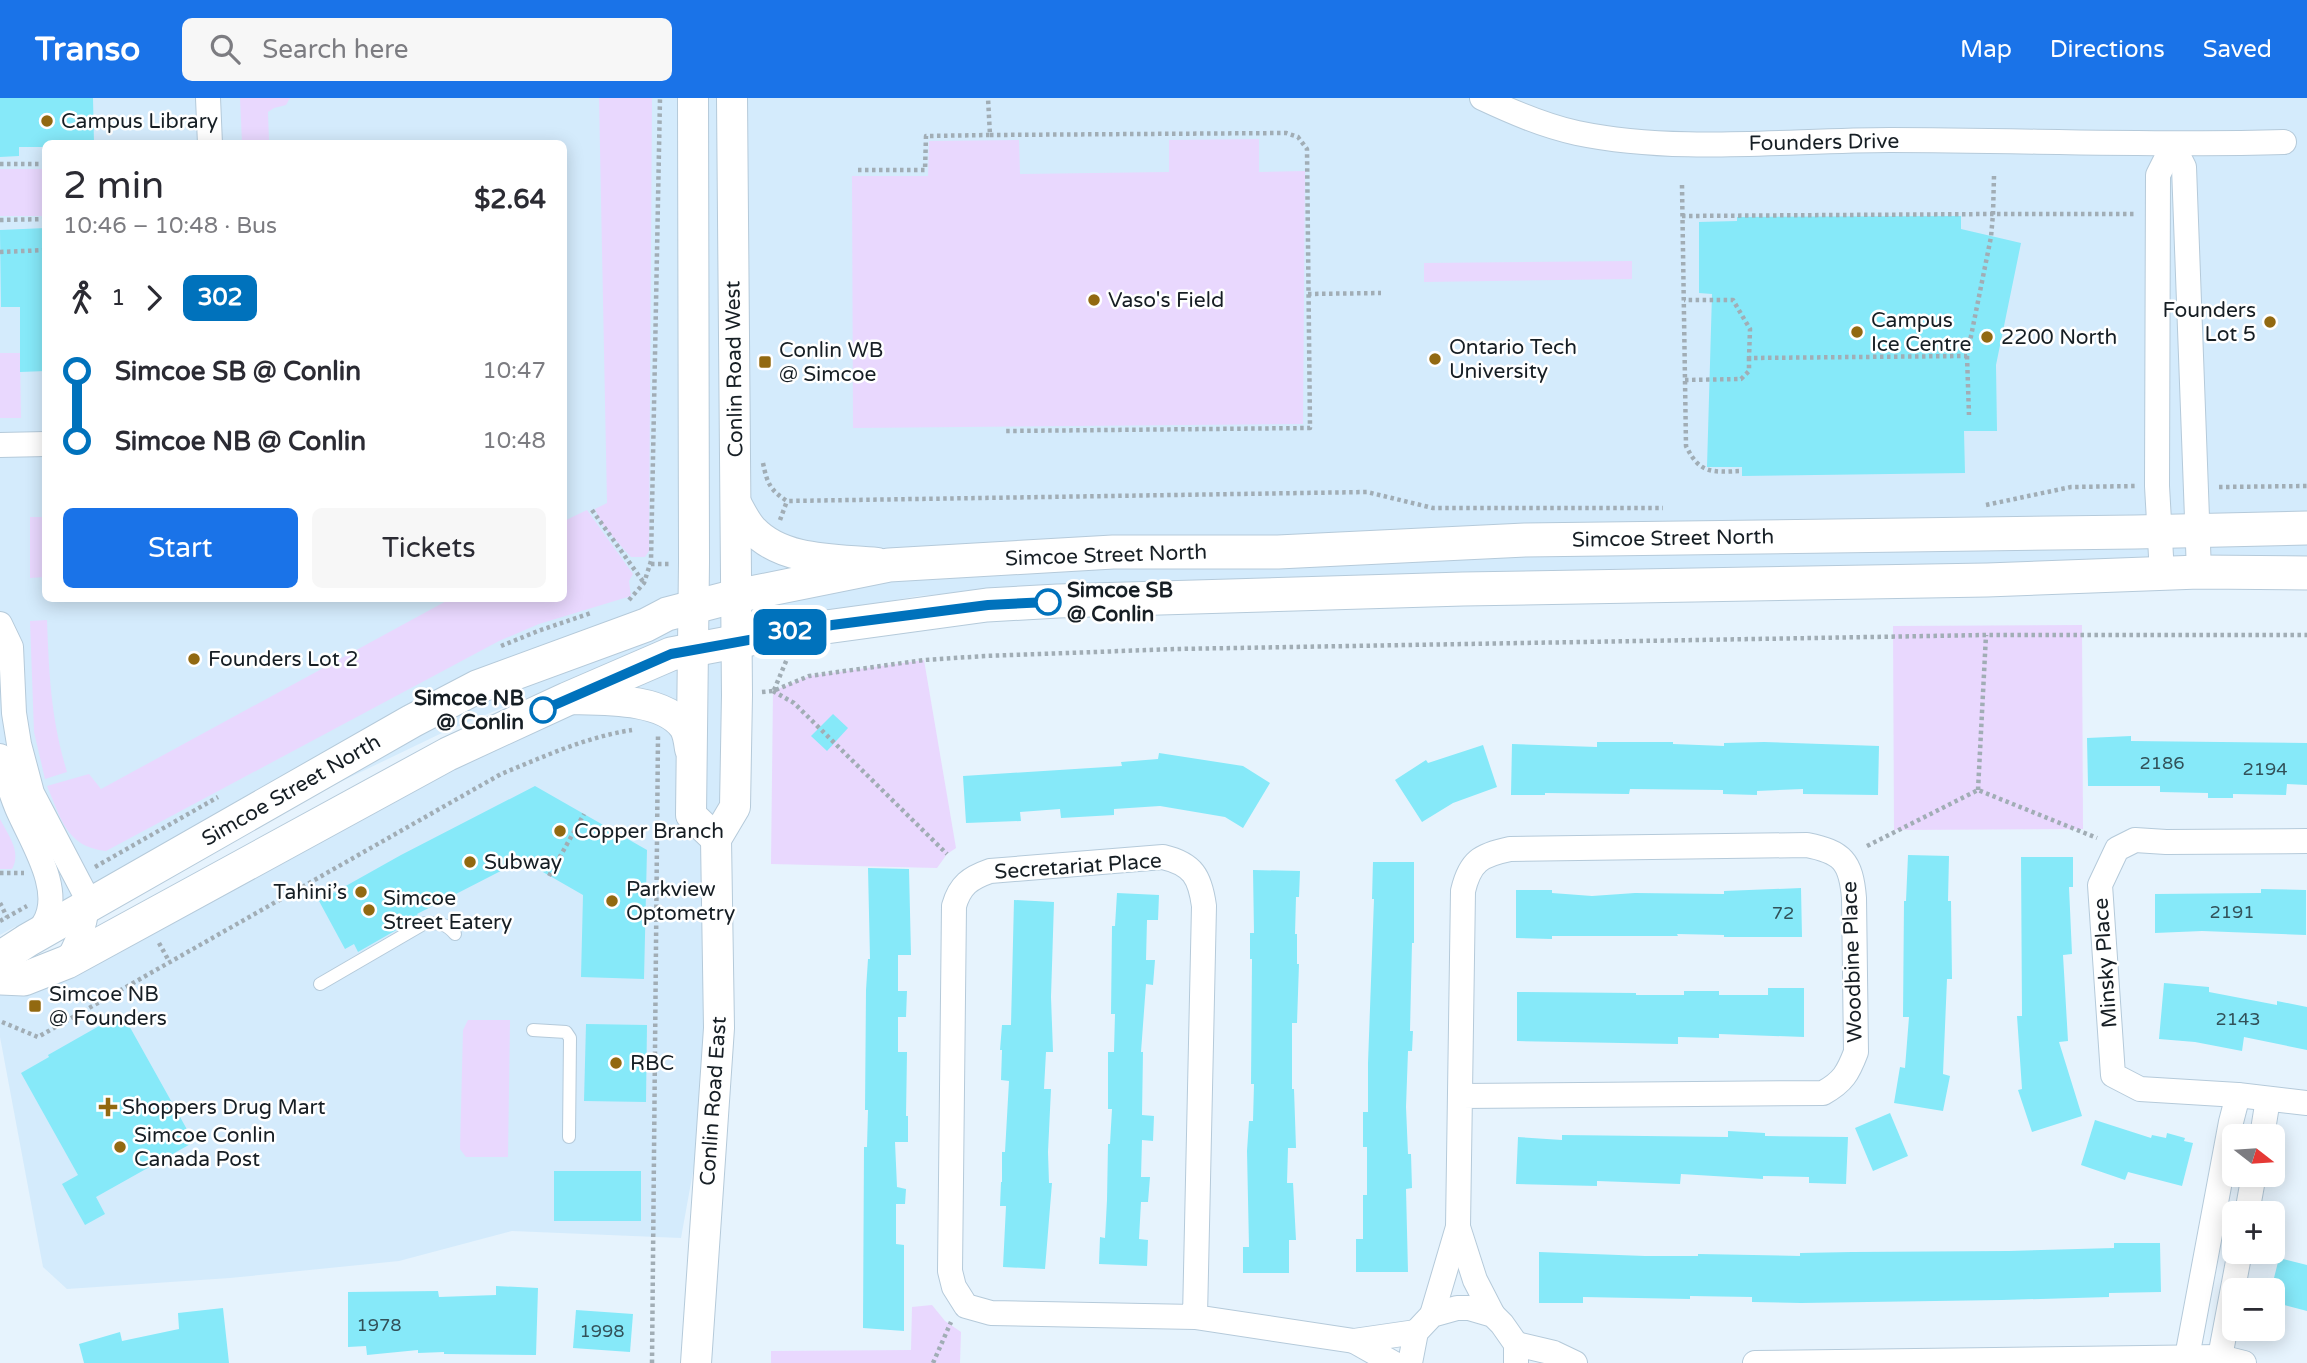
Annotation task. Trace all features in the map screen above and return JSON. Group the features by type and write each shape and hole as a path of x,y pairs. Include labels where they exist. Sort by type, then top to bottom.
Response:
{"main road":[{"name":"Simcoe Street North","path":"0,963 8,953 18,929 87,907 412,720 477,687 646,625 667,614 736,596 889,565 1113,552 1278,552 1525,540 2307,528"},
{"name":"Simcoe Street North","path":"0,978 24,979 67,962 448,754 567,699 671,654 736,641 832,625 952,610 1058,601 1463,589 1987,580 2199,572 2307,573"}],"street":[{"path":"208,98 210,140"},
{"name":"Conlin Road West","path":"693,98 693,608"},
{"name":"Conlin Road West","path":"732,98 736,641"},
{"name":"Founders Drive","path":"1482,98 1518,115 1576,132 1629,140 1715,144 1890,140 2173,145 2284,142"},
{"path":"2162,574 2157,486 2158,175 2173,145"},
{"path":"2173,145 2184,167 2199,572"},
{"path":"0,445 42,444"},
{"path":"736,503 752,529 771,545 797,554 889,565"},
{"path":"693,608 691,815 716,839 734,807 736,641"},
{"path":"0,624 12,647 19,744 32,793 86,896 83,930 67,962"},
{"path":"567,699 615,700 643,705 659,720 670,715 685,728 692,755"},
{"path":"0,756 17,809 39,853 48,884 50,905 43,925 18,929"},
{"name":"Conlin Road East","path":"696,1363 719,1028 716,839"},
{"name":"Minsky Place","path":"2307,841 2135,840 2117,849 2100,885 2113,1074 2140,1089 2238,1095 2307,1103"},
{"name":"Woodbine Place","path":"1410,1363 1458,1227 1463,891 1467,874 1474,863 1491,853 1510,849 1807,845 1829,849 1843,860 1852,876 1854,898 1856,1052 1849,1069 1838,1084 1823,1093 1461,1096"},
{"name":"Secretariat Place","path":"1195,1317 1204,906 1201,888 1193,871 1180,861 1163,857 990,871 971,878 959,890 954,906 950,1271 954,1287 966,1306 991,1313 1195,1317 1354,1341 1394,1363"},
{"path":"2187,1357 2238,1095"},
{"path":"2264,1124 2269,1099"},
{"name":"Woodbine Place","path":"1458,1227 1475,1280 1516,1354"},
{"path":"2220,1357 2238,1264"},
{"name":"Secretariat Place","path":"1354,1341 1424,1324 1457,1308 1469,1308 1493,1315"},
{"path":"1516,1354 1554,1353 1575,1363"},
{"path":"1755,1363 2187,1357 2220,1357 2244,1363"}],"lane":[{"path":"320,984 425,923 441,923 455,934"},
{"path":"533,1030 566,1032 570,1038 569,1137"}],"path":[{"path":"592,510 644,583 652,561 660,98"},
{"path":"988,98 990,135"},
{"path":"858,170 925,170 926,136 1286,133 1298,137 1307,149 1310,428 1006,431"},
{"path":"0,164 42,164"},
{"path":"1969,415 1967,356 1991,237 1994,176"},
{"path":"1682,186 1686,446 1701,468 1712,472 1742,471"},
{"path":"1682,216 2134,214"},
{"path":"0,220 42,219"},
{"path":"0,251 42,250"},
{"path":"1308,294 1381,293"},
{"path":"1684,300 1733,300 1750,329 1749,371 1741,379 1685,380"},
{"path":"1749,358 1967,356"},
{"path":"761,454 766,477 773,492 788,501 1367,492 1433,508 1666,508"},
{"path":"1985,505 2071,487 2157,486"},
{"path":"2194,488 2307,486"},
{"path":"947,854 794,703 773,691 809,676 924,660 1176,649 1986,635 2307,635"},
{"path":"1978,790 1986,635"},
{"path":"2,1023 38,1037 501,774 564,748 632,730 640,719 659,720 652,1363"},
{"path":"1867,846 1978,790 2097,838"},
{"path":"550,876 584,814"},
{"path":"0,873 28,873"},
{"path":"0,903 18,929"},
{"path":"933,1363 951,1321"}],"shaded area":[{"name":"Ontario Tech University","path":"0,98 2307,98 2307,578 1067,584 918,596 665,641 444,732 128,884 0,957 16,926 0,935"},
{"path":"240,98 290,98 286,105 268,112 269,140 242,140"},
{"path":"599,98 652,98 649,551 645,557 631,557 603,526 595,509 607,503"},
{"name":"Vaso's Field","path":"1259,139 1259,172 1305,171 1303,424 853,428 852,176 928,176 929,141 1019,140 1020,174 1169,172 1169,140"},
{"path":"0,169 42,169 42,216 0,216"},
{"path":"1632,261 1632,279 1424,282 1424,263"},
{"path":"0,353 20,353 21,418 0,418"},
{"path":"587,510 633,574 629,581 631,596 539,624 499,641 106,851 82,844 73,837 61,820 47,786 89,774 101,789 444,602 567,602 567,520"},
{"path":"30,517 42,517 42,577 30,578"},
{"path":"47,620 52,697 57,734 67,772 45,779 34,732 30,621"},
{"path":"2082,625 2083,829 1894,830 1893,626"},
{"path":"736,641 737,695 716,839 719,1028 681,1238 512,1231 399,1261 230,1278 67,1289 43,1267 0,1037 0,978 153,902"},
{"path":"924,660 956,848 947,854 937,868 771,864 773,691 809,676"},
{"path":"0,819 15,850 12,869 0,869"},
{"path":"468,1020 510,1020 508,1157 466,1157 460,1149 463,1030"},
{"path":"932,1305 945,1321 961,1332 960,1363 771,1363 771,1351 911,1350 912,1307"}],"building":[{"name":"Campus Library","path":"0,98 93,98 94,140 42,140 42,147 19,147 19,156 0,157"},
{"name":"Campus Ice Centre","path":"1961,216 1961,229 2021,243 1996,365 1997,431 1964,431 1965,473 1742,476 1742,467 1707,467 1712,294 1699,293 1699,222 1737,221 1737,217"},
{"path":"42,228 42,371 20,372 20,307 1,307 0,230"},
{"path":"833,714 848,728 827,751 811,736"},
{"path":"2131,736 2131,741 2307,743 2307,785 2287,784 2286,795 2233,794 2233,798 2208,798 2208,793 2160,792 2160,786 2088,786 2087,738"},
{"path":"1597,742 1673,742 1724,746 1724,743 1764,742 1879,746 1878,795 1803,794 1803,789 1757,791 1757,795 1723,794 1723,790 1630,789 1629,794 1511,795 1512,744 1597,747"},
{"path":"1483,745 1497,787 1453,803 1422,822 1395,780 1426,760 1428,763"},
{"path":"1159,753 1243,766 1270,783 1243,828 1225,817 1160,806 1114,809 1114,815 1061,818 1060,809 1020,812 1021,821 966,823 963,776 1122,766 1121,762 1158,759"},
{"path":"535,786 647,850 644,979 581,977 583,895 522,860 417,914 419,917 358,952 354,944 345,949 319,901"},
{"path":"1908,855 1949,856 1952,979 1947,979 1943,1074 1950,1076 1943,1111 1894,1103 1900,1067 1905,1068 1909,1017 1903,1017 1904,901"},
{"path":"2021,857 2073,857 2073,887 2069,887 2072,954 2063,955 2068,1041 2059,1042 2082,1116 2032,1132 2018,1090 2022,1089 2017,1016 2022,1016"},
{"path":"1373,862 1414,862 1410,1031 1413,1031 1412,1051 1408,1051 1406,1107 1412,1188 1406,1189 1408,1272 1356,1272 1356,1239 1363,1239 1363,1195 1367,1195 1367,1147 1363,1147 1363,1112 1368,1112"},
{"path":"868,868 909,869 911,955 898,955 898,991 907,991 906,1017 898,1017 898,1052 907,1052 908,1142 895,1142 897,1187 906,1189 905,1204 896,1204 896,1244 904,1245 904,1331 863,1328 864,1147 867,1147 868,1110 865,1110 866,990 870,959"},
{"path":"1253,870 1300,871 1295,934 1299,964 1297,1023 1292,1023 1292,1089 1296,1148 1288,1148 1287,1183 1293,1183 1296,1240 1289,1240 1289,1273 1243,1273 1243,1247 1249,1247 1247,1151 1249,1121 1253,1121 1254,1084 1251,1084 1250,959 1250,933 1254,933"},
{"path":"1801,888 1802,937 1677,934 1678,936 1516,938 1516,890 1552,890 1552,893 1592,896 1635,893 1724,894 1724,891"},
{"path":"2261,889 2306,890 2306,935 2202,931 2155,933 2155,894 2261,893"},
{"path":"1117,893 1159,895 1158,920 1147,920 1146,960 1155,960 1153,985 1146,984 1141,1052 1142,1115 1154,1116 1153,1141 1142,1140 1141,1177 1150,1177 1148,1202 1141,1202 1139,1239 1148,1240 1147,1266 1099,1264 1100,1237 1105,1238 1112,1109 1108,1109 1108,1052 1114,1052 1115,1014 1111,1014 1112,926 1115,926"},
{"path":"1014,900 1054,902 1051,997 1053,1052 1046,1052 1044,1089 1051,1089 1048,1152 1049,1183 1052,1183 1045,1269 1003,1267 1006,1206 1000,1206 1009,1081 1001,1080 1000,1050 1002,1025 1011,1025"},
{"path":"2164,983 2209,987 2209,992 2277,1005 2277,1001 2307,1007 2307,1050 2244,1037 2242,1051 2195,1042 2159,1039"},
{"path":"1768,988 1804,988 1804,1037 1719,1034 1719,1038 1678,1037 1678,1044 1517,1041 1517,992 1684,995 1684,991 1719,991 1719,995 1768,995"},
{"name":"Shoppers Drug Mart","path":"122,1013 194,1142 96,1197 105,1214 85,1225 62,1184 78,1175 21,1073"},
{"name":"RBC","path":"586,1024 647,1025 646,1102 584,1101"},
{"path":"1890,1113 1908,1156 1873,1171 1855,1128"},
{"path":"2095,1120 2151,1138 2152,1135 2166,1138 2167,1133 2193,1143 2182,1186 2128,1172 2125,1180 2081,1165"},
{"path":"1728,1131 1765,1133 1765,1136 1848,1137 1846,1184 1809,1183 1809,1177 1763,1176 1763,1179 1681,1174 1680,1184 1597,1181 1597,1186 1516,1184 1518,1137 1562,1140 1562,1135 1728,1137"},
{"path":"554,1171 641,1171 641,1221 554,1221"},
{"path":"2114,1243 2160,1243 2161,1292 2109,1293 2109,1297 1801,1303 1752,1302 1752,1297 1583,1297 1583,1303 1539,1303 1539,1252 1645,1256 1800,1256 1800,1253 2114,1248"},
{"path":"2285,1260 2307,1265 2307,1311 2285,1305 2285,1278 2274,1278 2278,1264 2285,1264"},
{"path":"496,1286 538,1288 536,1355 418,1353 418,1350 367,1355 366,1346 348,1347 348,1292 438,1291 439,1297 496,1295"},
{"path":"223,1308 229,1363 84,1363 79,1344 120,1332 122,1341 179,1329 178,1313"},
{"path":"576,1310 633,1314 630,1352 573,1348"}],"bus line":[{"name":"302","path":"543,710 671,654 832,625 988,605 1048,602"}],"place":[{"name":"Campus Library","path":"47,121"},
{"name":"Vaso's Field","path":"1094,300"},
{"name":"Founders Lot 5","path":"2270,322"},
{"name":"Campus Ice Centre","path":"1857,332"},
{"name":"2200 North","path":"1987,337"},
{"name":"Ontario Tech University","path":"1435,359"},
{"name":"Conlin WB @ Simcoe","path":"765,362"},
{"name":"Simcoe SB @ Conlin","path":"1048,602"},
{"name":"Founders Lot 2","path":"194,659"},
{"name":"Simcoe NB @ Conlin","path":"543,710"},
{"name":"Copper Branch","path":"560,831"},
{"name":"Subway","path":"470,862"},
{"name":"Tahini’s","path":"361,892"},
{"name":"Parkview Optometry","path":"612,901"},
{"name":"Simcoe Street Eatery","path":"369,910"},
{"name":"Simcoe NB @ Founders","path":"35,1006"},
{"name":"RBC","path":"616,1063"},
{"name":"Shoppers Drug Mart","path":"108,1107"},
{"name":"Simcoe Conlin Canada Post","path":"120,1147"}]}
